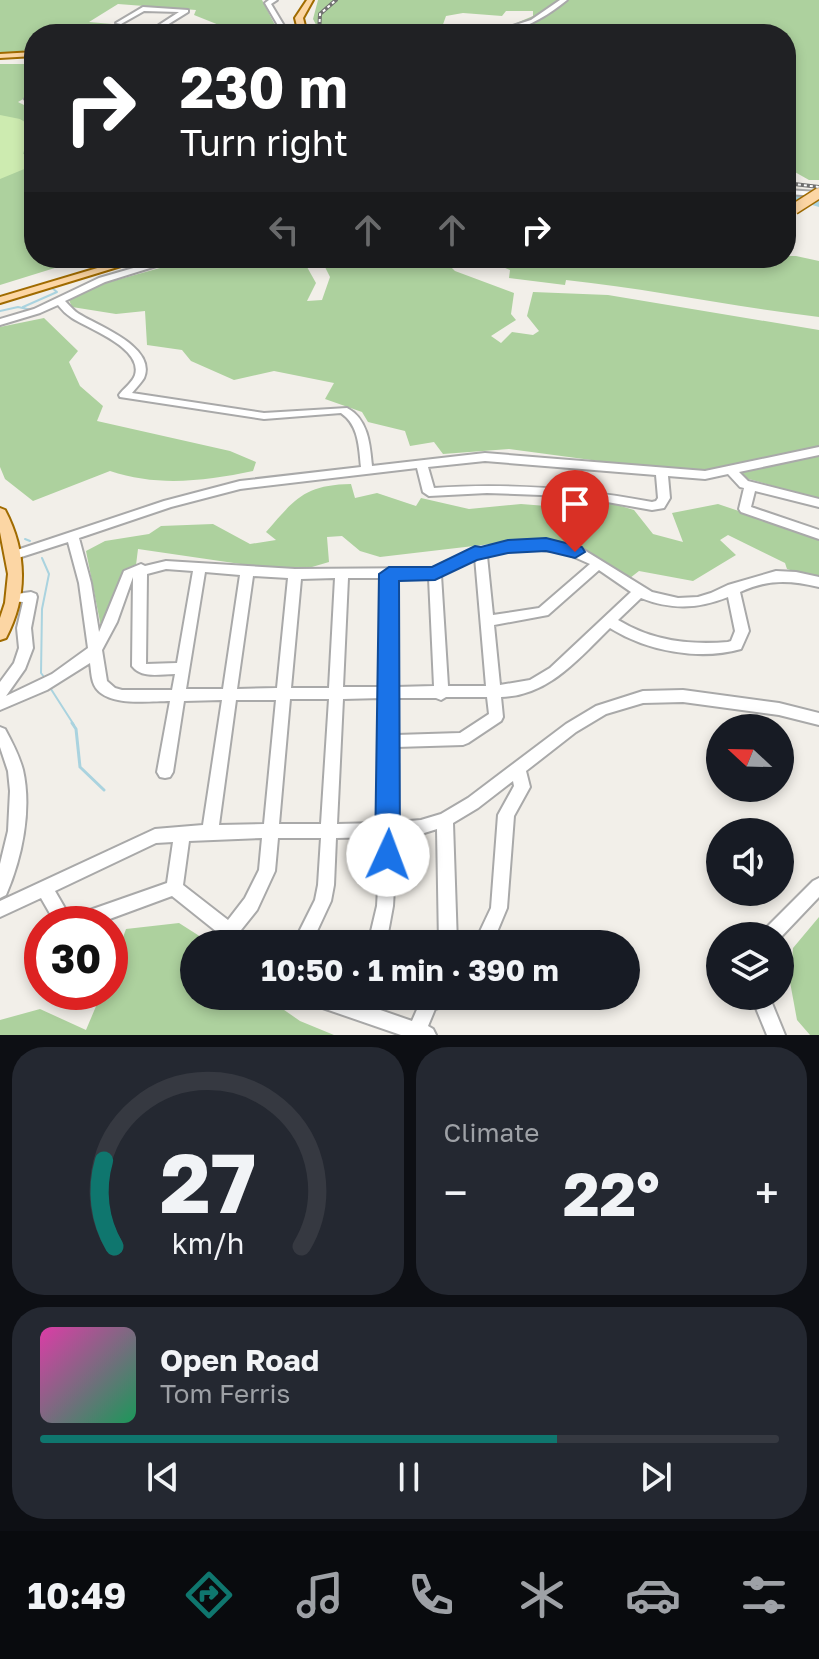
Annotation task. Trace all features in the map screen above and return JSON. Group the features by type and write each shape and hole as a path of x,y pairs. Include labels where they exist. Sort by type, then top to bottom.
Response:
{"main road":[{"path":"300,24 299,18 310,0"},
{"path":"0,56 24,55"},
{"path":"796,207 819,194"},
{"path":"0,300 108,268"},
{"path":"0,513 15,555 18,584 0,634"}],"street":[{"path":"274,0 268,3 280,24"},
{"path":"523,24 564,0"},
{"path":"119,23 143,9 186,11 164,24"},
{"path":"796,193 819,194"},
{"path":"0,322 37,311 102,280 143,268"},
{"path":"58,300 70,312 116,337 129,348 140,366 140,373 124,395 264,416 351,412 364,446 367,470"},
{"path":"15,555 222,488 485,457 527,458 662,474 705,475 733,472 819,451"},
{"path":"422,464 429,492 521,487 606,496 652,506 660,505 664,498 662,474"},
{"path":"733,472 738,480 750,486 819,503"},
{"path":"750,486 745,509 819,535"},
{"path":"72,536 85,583 100,683 110,692 122,696 441,694 522,689 545,680 640,591"},
{"path":"0,704 48,684 96,647 102,640 128,574 166,565 295,574 435,573 475,552 481,554 508,547 546,545 567,548 659,600 688,603 772,574 793,575 819,582"},
{"path":"389,741 463,739 496,717 481,554"},
{"path":"489,621 543,612 597,565"},
{"path":"165,772 200,567"},
{"path":"141,569 139,666 143,669 182,668"},
{"path":"210,832 247,571"},
{"path":"435,573 441,694"},
{"path":"230,930 260,890 267,871 295,574"},
{"path":"380,930 385,906 389,830 389,574"},
{"path":"309,930 323,901 330,831 342,575"},
{"path":"610,621 633,635 655,642 736,645 742,631 733,588"},
{"path":"0,693 20,665 26,648 24,628 31,597 15,598"},
{"path":"0,909 155,836 210,832 389,830 421,827 445,820 571,728 601,710 643,697 683,696 779,709 819,719"},
{"path":"0,733 18,779 19,799 12,851 0,890"},
{"path":"489,930 499,908 506,815 522,787 518,769"},
{"path":"445,820 448,930"},
{"path":"174,888 182,833"},
{"path":"784,922 819,886"},
{"path":"174,888 228,930"},
{"path":"124,906 174,888"},
{"path":"45,889 55,906"},
{"path":"369,1010 422,1033 428,1010"},
{"path":"766,1010 776,1035"}],"green space":[{"path":"0,0 262,0 274,24 216,24 194,15 196,10 118,4 89,22 112,24 24,24 24,50 0,52"},
{"path":"318,0 819,0 819,180 809,180 796,173 796,24 514,24 533,16 533,11 506,11 502,16 463,13 446,16 443,24 316,24 313,19"},
{"path":"0,64 24,64 24,99 18,102 24,105 24,122 0,115"},
{"path":"0,110 24,116 24,224 0,228"},
{"path":"24,169 24,268 55,268 0,285 0,179"},
{"path":"796,256 819,261 819,317 598,284 566,280 565,285 509,278 510,270 505,268 796,268"},
{"path":"160,268 308,268 316,283 307,301 322,300 330,277 326,268 452,268 514,293 511,314 516,320 491,336 501,343 512,332 533,335 539,331 527,316 533,292 608,295 819,330 819,499 717,470 651,468 509,449 443,454 434,442 410,446 405,431 368,422 362,412 325,399 334,383 274,371 234,380 191,361 182,350 147,345 145,311 116,314 72,307 69,300 95,286"},
{"path":"44,318 78,351 69,362 80,386 103,406 97,421 230,451 256,462 253,471 164,481 110,471 33,501 5,479 0,467 0,327"},
{"path":"351,484 355,498 377,493 416,506 421,498 469,509 521,504 559,507 601,500 634,510 653,534 683,542 672,513 718,504 819,538 819,579 787,569 785,563 728,535 720,540 736,555 693,581 639,571 630,578 569,546 533,539 380,557 360,551 342,536 327,537 329,562 295,572 138,549 136,565 122,573 102,632 86,551 105,541 149,534 161,526 213,524 250,544 276,540 266,532 302,496 322,487"},
{"path":"819,917 819,1035 810,1035 797,1020 794,947"},
{"path":"179,923 190,930 180,930 180,1010 284,1010 300,1021 334,1035 0,1035 0,1020 36,1010 86,1030 94,1010 128,1010 128,929"}],"waterway":[{"path":"796,197 819,204"},
{"path":"23,307 57,292 52,288"},
{"path":"0,311 18,307 32,310"},
{"path":"25,539 30,541"},
{"path":"42,558 49,574 42,609 41,673 44,677"},
{"path":"49,686 74,725"},
{"path":"72,723 76,729 80,767 104,790"}],"railway":[{"path":"320,24 320,14 336,0"},
{"path":"796,184 819,187"}],"route":[{"path":"388,855 389,574 435,573 475,552 481,554 497,548 546,545 575,552"}]}
